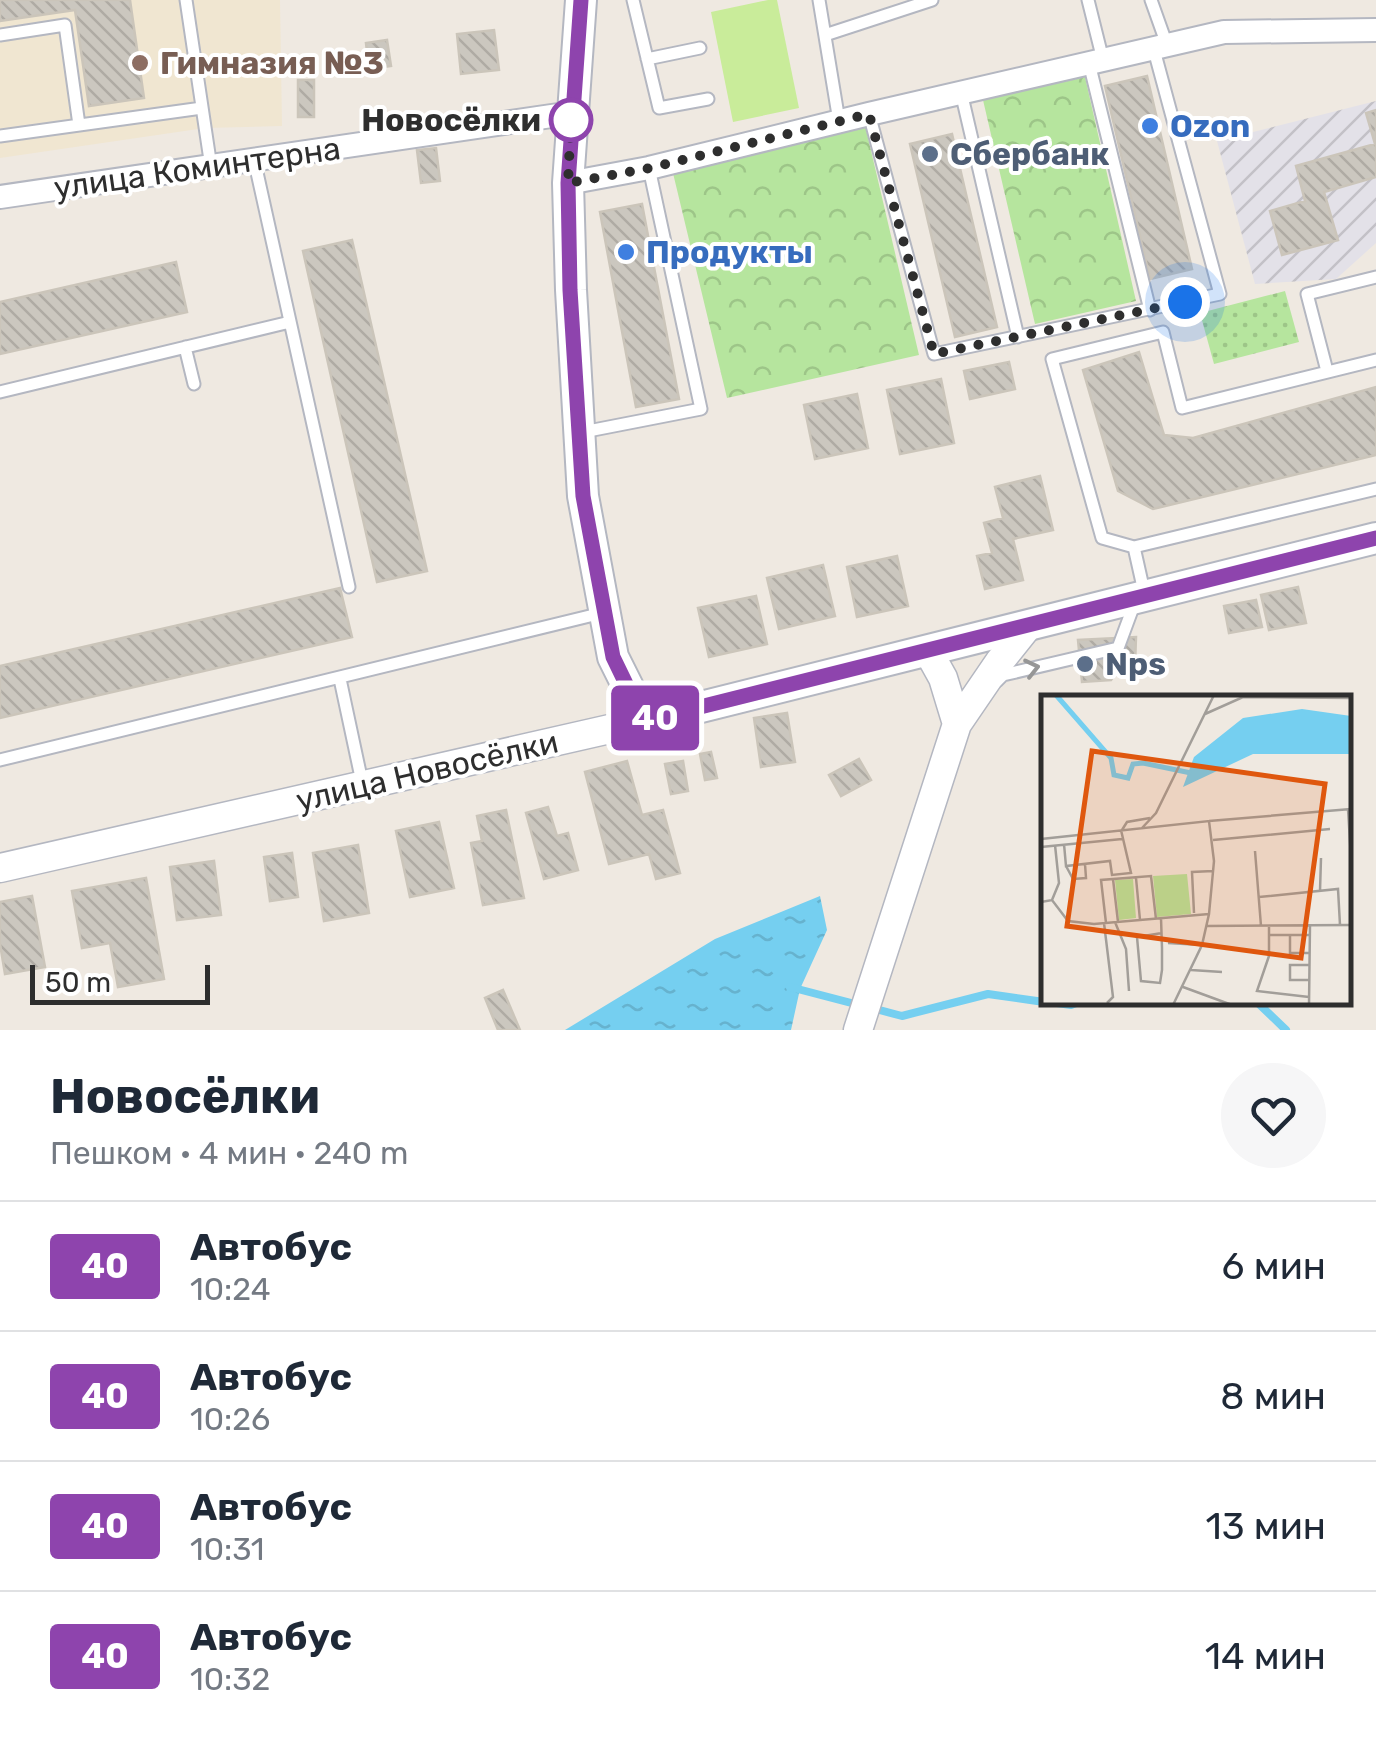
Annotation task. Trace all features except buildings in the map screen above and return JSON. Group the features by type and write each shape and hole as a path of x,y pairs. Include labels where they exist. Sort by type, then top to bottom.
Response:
{"main road":[{"path":"581,0 568,183 583,496 604,622 627,690 644,721"},
{"name":"улица Новосёлки","path":"644,721 1376,538"}],"street":[{"path":"568,183 650,168 1224,32 1376,30"},
{"name":"улица Коминтерна","path":"0,197 572,114"},
{"path":"858,1029 957,724 1028,626"},
{"path":"928,651 943,678 957,724"},
{"name":"улица Новосёлки","path":"0,868 644,721"}],"lane":[{"path":"186,0 211,166"},
{"path":"633,0 659,108 708,99"},
{"path":"819,0 839,121"},
{"path":"826,34 932,0"},
{"path":"1088,0 1096,62 1150,310"},
{"path":"869,114 934,354 1220,294 1150,0"},
{"path":"0,34 65,26 79,125"},
{"path":"647,59 700,48"},
{"path":"961,92 1018,338"},
{"path":"0,136 202,108"},
{"path":"254,158 350,588"},
{"path":"579,433 700,409 650,168"},
{"path":"1328,371 1307,294 1376,277"},
{"path":"0,392 290,322"},
{"path":"1376,360 1182,408 1162,332 1052,359 1102,538 1134,547 1376,489"},
{"path":"185,347 194,384"},
{"path":"957,724 1003,675 1118,648 1141,597 1134,547"},
{"path":"0,760 340,679 604,622"},
{"path":"340,679 363,786"}],"shaded area":[{"name":"Гимназия №3","path":"0,0 280,0 282,126 205,128 0,158"},
{"path":"1376,101 1376,243 1336,279 1255,284 1217,141"}],"green space":[{"path":"777,0 799,108 733,122 711,12"},
{"path":"1085,77 1136,301 1035,324 983,100"},
{"path":"865,125 919,355 727,398 672,169"},
{"path":"1285,291 1299,342 1214,364 1200,313"}],"water":[{"path":"820,896 827,930 800,989 791,1030 565,1030 715,939"}],"waterway":[{"path":"790,987 859,1005"},
{"path":"872,1008 902,1016 988,994 1041,1002"},
{"path":"1260,1005 1286,1030"}],"bus line":[{"name":"40","path":"581,0 568,183 570,290 583,496 613,657 644,721 1376,538"}],"place":[{"name":"Гимназия №3","path":"140,63"},
{"name":"Новосёлки","path":"571,120"},
{"name":"Ozon","path":"1150,126"},
{"name":"Сбербанк","path":"930,154"},
{"name":"Продукты","path":"626,252"},
{"name":"Nps","path":"1085,664"}],"route":[{"path":"571,120 568,183 650,168 869,114 934,354 1185,302"}]}
